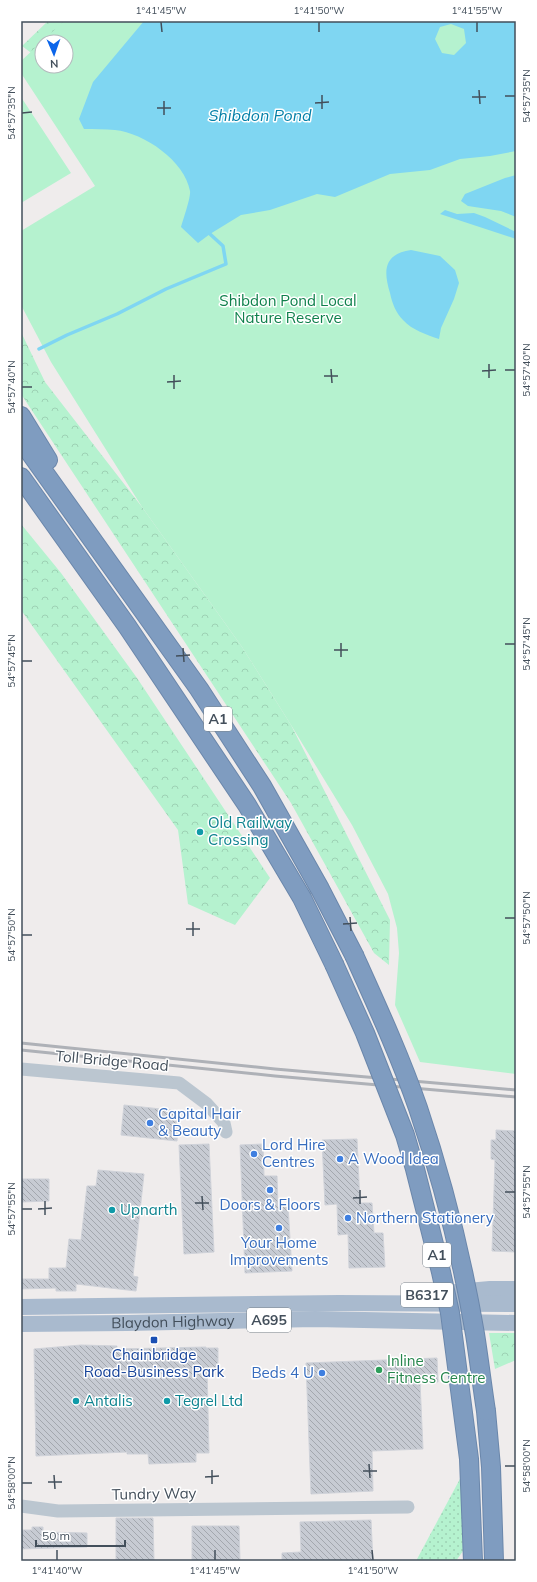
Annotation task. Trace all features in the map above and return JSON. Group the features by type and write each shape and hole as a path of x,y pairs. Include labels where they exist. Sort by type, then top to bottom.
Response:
{"highway":[{"path":"21,416 47,458 61,497"},
{"name":"A1","path":"21,440 199,689 262,786 320,889 354,955 390,1035 418,1108 441,1182 460,1258 475,1334 486,1411 491,1467 494,1561"},
{"name":"A1","path":"21,477 127,626 247,805 302,898 366,1033 405,1135 415,1169 450,1313 468,1452 473,1561"},
{"path":"21,496 71,549"}],"main road":[{"name":"B6317","path":"339,1303 490,1289 516,1289"},
{"name":"Blaydon Highway","path":"21,1307 339,1303 516,1304"},
{"name":"Blaydon Highway","path":"21,1324 315,1319 516,1323"}],"street":[{"name":"Toll Bridge Road","path":"21,1069 179,1083 207,1104 224,1123 226,1132"},
{"name":"Tundry Way","path":"21,1506 58,1511 408,1507"}],"green space":[{"path":"48,21 82,21 57,34 34,34"},
{"name":"Shibdon Pond Local Nature Reserve","path":"64,21 516,21 516,1074 420,1062 395,1005 399,953 397,928 388,894 352,825 242,647 142,507 51,362 21,305 21,231 95,186 21,73 21,61 34,49 34,74 74,74 74,34 50,34"},
{"path":"34,34 34,55 22,46"},
{"path":"21,97 71,173 21,203"},
{"path":"21,332 45,382 142,507 242,647 291,725 390,920 389,965 374,953 291,803 21,394"},
{"path":"21,524 61,573 137,678 270,878 235,925 188,904 178,830 21,610"},
{"path":"489,1333 516,1333 516,1360 495,1369"},
{"path":"461,1477 463,1551 456,1561 416,1561"}],"water":[{"name":"Shibdon Pond","path":"144,21 516,21 516,151 490,156 460,159 430,170 390,174 335,197 317,194 270,210 241,215 198,243 181,227 190,191 187,180 172,159 162,150 126,132 115,130 84,129 79,119 93,82","holes":["451,24 464,29 466,43 454,55 442,53 435,39 440,27"]},
{"path":"516,175 516,217 501,211 468,206 461,201 465,194"},
{"path":"445,210 457,214 474,213 485,217 516,232 516,239 440,214"},
{"path":"411,250 440,256 455,270 459,283 454,299 441,328 439,339 420,332 407,324 398,314 392,300 386,270 388,264 395,255"}],"building":[{"name":"Capital Hair & Beauty","path":"124,1105 179,1111 177,1141 121,1135"},
{"path":"496,1130 516,1131 516,1252 492,1251 495,1160 491,1159 491,1140 496,1140"},
{"path":"357,1139 360,1203 372,1203 374,1233 383,1233 385,1267 349,1268 348,1234 338,1235 337,1204 325,1205 322,1140"},
{"path":"209,1144 214,1252 184,1254 179,1145"},
{"path":"263,1144 264,1176 277,1176 278,1207 288,1206 292,1271 245,1273 240,1145"},
{"name":"Upnarth","path":"98,1170 144,1174 133,1276 138,1277 136,1291 76,1284 76,1291 56,1291 56,1288 21,1289 21,1279 49,1279 49,1268 66,1268 69,1239 81,1240 87,1186 96,1186"},
{"path":"21,1179 49,1179 49,1201 21,1202"},
{"path":"81,1345 117,1346 117,1349 218,1348 218,1368 207,1368 209,1453 196,1453 196,1462 149,1464 148,1454 127,1454 127,1452 36,1456 34,1349"},
{"path":"437,1358 438,1382 420,1382 423,1449 372,1451 373,1491 311,1494 306,1363"},
{"path":"116,1518 153,1518 154,1561 116,1561"},
{"path":"371,1520 373,1561 282,1561 282,1553 301,1552 300,1522"},
{"path":"192,1526 239,1526 240,1561 192,1561"},
{"path":"32,1527 43,1527 43,1532 87,1533 87,1547 21,1549 21,1530 32,1530"}],"waterway":[{"path":"39,349 67,335 117,314 166,289 226,264 223,246 210,234"}],"railway":[{"path":"21,1043 275,1069 516,1090"},
{"path":"21,1050 275,1076 516,1097"}],"place":[{"name":"Old Railway Crossing","path":"200,832"},
{"name":"Capital Hair & Beauty","path":"150,1123"},
{"name":"Lord Hire Centres","path":"254,1154"},
{"name":"A Wood Idea","path":"340,1159"},
{"name":"Doors & Floors","path":"270,1190"},
{"name":"Upnarth","path":"112,1210"},
{"name":"Northern Stationery","path":"348,1218"},
{"name":"Your Home Improvements","path":"279,1228"},
{"name":"Chainbridge Road-Business Park","path":"154,1340"},
{"name":"Inline Fitness Centre","path":"379,1370"},
{"name":"Beds 4 U","path":"322,1373"},
{"name":"Antalis","path":"76,1401"},
{"name":"Tegrel Ltd","path":"167,1401"}]}
